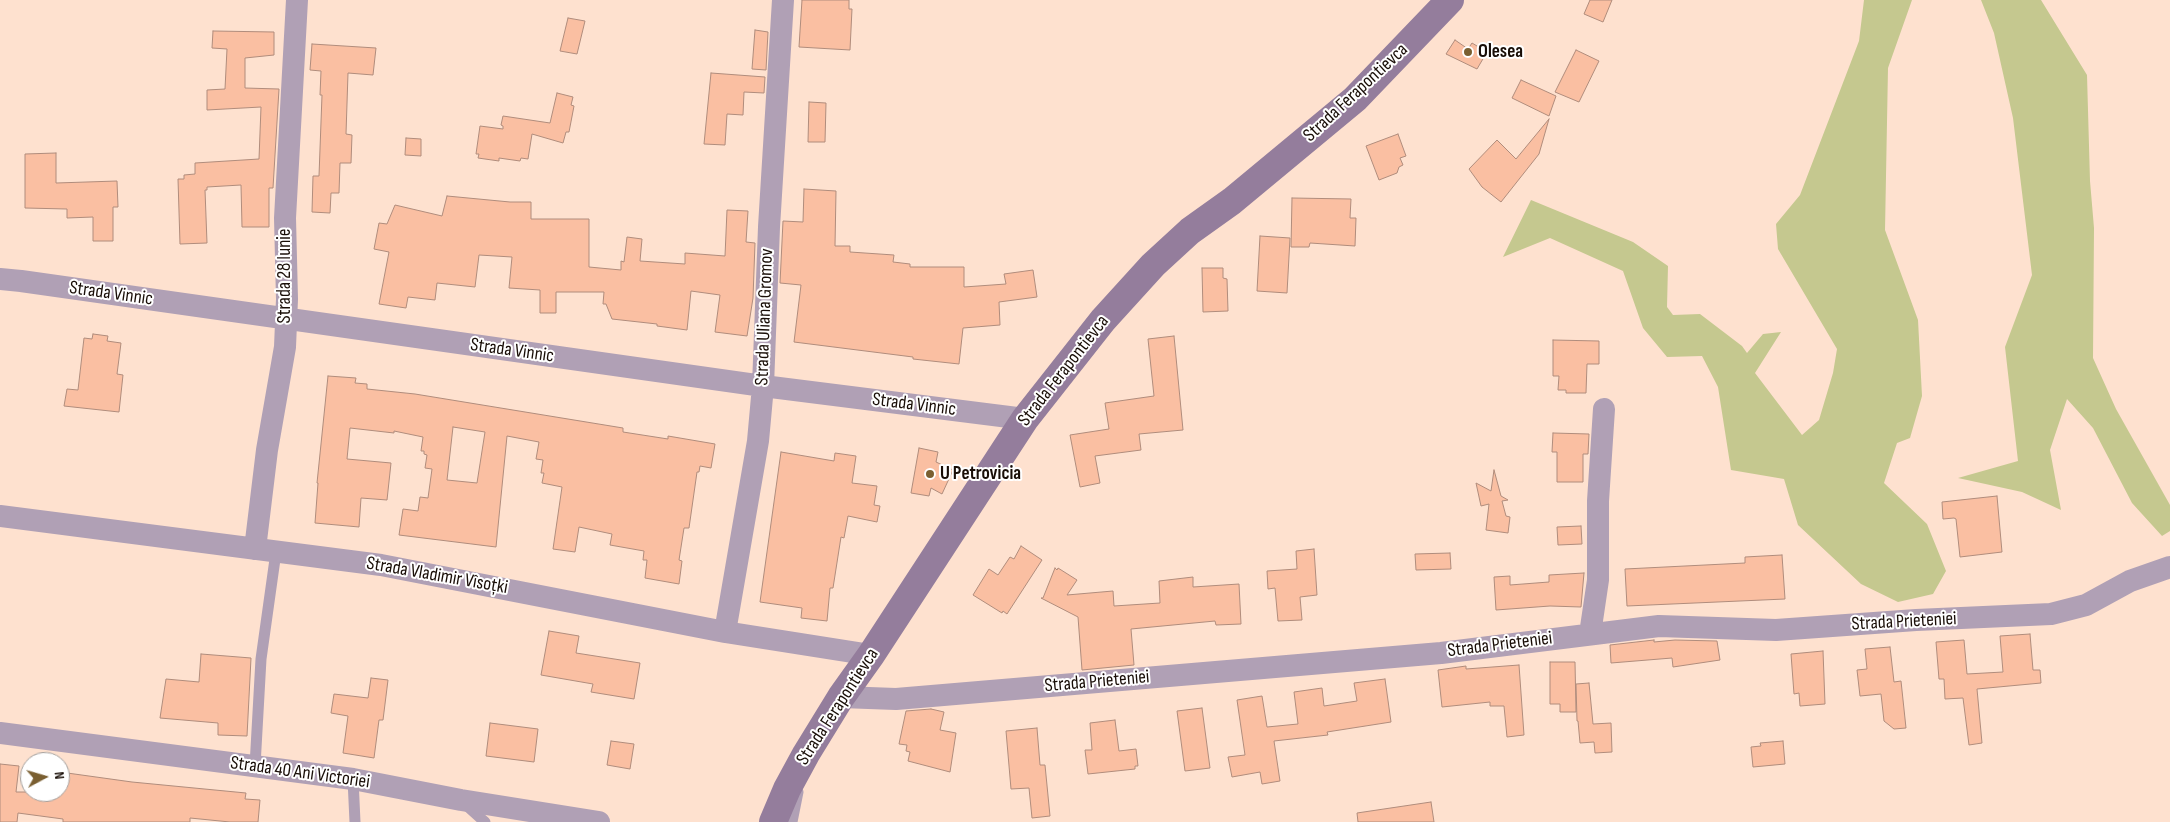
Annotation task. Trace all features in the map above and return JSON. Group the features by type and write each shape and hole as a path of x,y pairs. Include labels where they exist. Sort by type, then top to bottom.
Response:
{"main road":[{"name":"Strada Ferapontievca","path":"773,822 787,789 806,754 841,697 871,655 1025,419 1103,320 1153,265 1190,231 1232,200 1355,99 1450,0"}],"street":[{"name":"Strada 28 Iunie","path":"265,551 267,450 285,347 285,218 298,0"},
{"name":"Strada Uliana Gromov","path":"725,632 758,441 763,386 769,227 783,0"},
{"name":"Strada Vinnic","path":"0,280 21,281 763,386 1025,419"},
{"path":"1590,634 1598,580 1598,501 1604,409"},
{"name":"Strada Vladimir Vîsoțki","path":"0,516 381,565 725,632 871,655"},
{"name":"Strada Prieteniei","path":"841,697 896,699 1442,653 1658,626 1776,630 1916,620 2051,614 2086,605 2130,581 2161,570"},
{"name":"Strada 40 Ani Victoriei","path":"0,733 353,779 461,800 599,822"}],"lane":[{"path":"255,766 265,551"},
{"path":"792,822 806,754"},
{"path":"353,779 355,822"},
{"path":"461,800 485,822"}],"green space":[{"path":"1864,0 1912,0 1888,68 1885,230 1918,320 1922,396 1910,438 1897,443 1884,483 1927,524 1946,571 1933,594 1898,602 1861,584 1798,525 1784,479 1731,470 1718,387 1702,356 1667,357 1643,328 1623,271 1550,238 1503,257 1531,200 1633,242 1668,266 1667,307 1673,315 1700,314 1742,346 1747,353 1763,334 1781,332 1755,373 1802,435 1819,420 1833,373 1837,349 1778,249 1776,224 1800,195 1859,41"},
{"path":"1981,0 2041,0 2087,75 2090,181 2094,228 2093,358 2116,409 2170,505 2170,531 2162,536 2132,503 2093,428 2067,399 2050,450 2061,510 2022,492 1958,478 2018,461 2005,347 2032,275 2013,118 1994,33"}],"building":[{"path":"802,0 849,0 849,9 852,9 850,50 799,47"},
{"path":"1590,0 1612,0 1603,22 1584,14"},
{"path":"568,18 585,21 577,54 560,51"},
{"path":"755,30 768,32 766,70 752,69"},
{"path":"213,31 274,32 274,55 245,58 245,88 279,89 273,188 269,188 269,227 242,227 241,185 207,187 207,190 205,190 207,243 180,244 178,179 184,179 184,175 195,174 195,163 259,159 261,107 207,110 207,90 225,89 227,49 212,48"},
{"path":"1455,40 1468,49 1472,43 1487,52 1477,69 1446,54"},
{"path":"312,44 376,48 373,75 348,73 346,134 352,135 351,163 340,163 339,193 331,193 330,213 312,212 313,176 319,176 322,95 320,95 321,71 310,70"},
{"path":"1576,50 1599,61 1579,102 1555,92"},
{"path":"711,73 765,77 764,93 744,92 743,115 727,114 725,145 704,144"},
{"path":"1521,80 1556,96 1549,116 1512,98"},
{"path":"557,93 573,97 571,105 574,106 569,132 566,132 563,143 532,134 528,159 521,158 520,161 499,158 499,161 478,158 479,154 476,154 480,126 503,129 501,125 503,116 550,123"},
{"path":"809,102 826,103 825,142 808,142"},
{"path":"1549,119 1539,154 1501,202 1482,187 1469,169 1497,140 1516,159"},
{"path":"1398,134 1406,156 1400,158 1403,165 1399,167 1397,173 1379,180 1366,146"},
{"path":"406,138 421,139 421,156 405,155"},
{"path":"56,153 56,183 117,181 118,207 113,207 113,241 93,241 93,217 67,218 67,209 25,208 25,154"},
{"path":"804,189 836,191 835,246 850,246 850,252 894,255 893,262 910,264 910,267 964,267 964,287 1006,284 1004,274 1033,270 1037,297 999,302 1000,325 963,328 959,364 794,342 801,285 780,283 783,221 803,222"},
{"path":"447,196 531,202 531,219 589,219 589,267 621,270 621,261 624,262 627,237 642,239 640,261 685,264 685,253 725,256 727,210 748,211 746,242 755,243 753,298 747,336 715,332 720,295 691,291 687,330 657,326 657,324 612,319 606,304 603,304 604,292 556,292 556,313 540,313 540,290 509,288 512,257 479,255 475,287 437,283 435,300 408,297 406,308 379,304 389,252 374,249 379,223 387,224 395,205 442,216"},
{"path":"1292,198 1351,199 1350,218 1356,218 1355,246 1310,243 1309,247 1291,247"},
{"path":"1260,236 1290,238 1287,293 1257,291"},
{"path":"1202,268 1223,268 1223,278 1227,279 1228,311 1203,312"},
{"path":"93,334 108,336 107,341 121,343 117,374 123,375 119,412 64,406 67,389 78,390 84,338 92,339"},
{"path":"1174,336 1183,430 1139,434 1141,450 1095,456 1100,483 1080,487 1070,435 1109,429 1105,403 1154,396 1148,339"},
{"path":"1553,340 1599,341 1599,364 1587,364 1586,393 1566,393 1566,390 1558,390 1559,376 1553,376"},
{"path":"328,376 356,378 355,383 367,384 367,389 415,394 623,428 623,432 668,439 668,436 715,444 711,468 700,466 699,472 697,472 689,528 684,528 679,560 682,561 679,584 645,578 647,560 643,560 644,551 610,545 612,534 579,527 575,552 553,549 562,487 542,483 544,473 541,473 543,460 536,459 539,442 507,436 496,547 399,535 403,509 418,511 420,497 428,498 432,469 425,468 427,455 424,454 424,451 421,451 423,437 394,431 394,433 350,428 347,459 391,463 387,500 361,498 359,527 315,523 317,483","holes":["453,427 485,432 477,483 447,480"]},
{"path":"1553,433 1589,434 1588,454 1583,454 1583,482 1557,482 1557,452 1552,452"},
{"path":"919,448 938,452 936,462 953,470 942,494 931,488 929,496 911,493"},
{"path":"781,452 834,461 835,453 856,456 852,483 877,486 874,505 880,506 877,522 848,516 844,538 841,537 833,588 830,588 827,621 801,618 802,608 760,602"},
{"path":"1494,470 1501,496 1508,500 1502,501 1506,516 1510,517 1508,533 1486,530 1489,504 1481,506 1476,483 1491,491"},
{"path":"1997,496 2002,552 1960,557 1956,519 1943,519 1942,502"},
{"path":"1581,526 1582,544 1558,545 1557,527"},
{"path":"1021,546 1042,560 1007,614 1003,611 1002,613 973,595 989,569 998,575 1010,557 1014,559"},
{"path":"1314,549 1317,595 1300,597 1302,620 1278,621 1275,588 1268,589 1267,571 1297,569 1296,551"},
{"path":"1450,553 1451,569 1416,570 1415,554"},
{"path":"1782,555 1785,599 1627,606 1625,569 1745,563 1745,557"},
{"path":"1055,568 1077,580 1067,595 1113,591 1114,606 1160,603 1159,581 1193,577 1193,587 1239,584 1241,624 1216,625 1215,621 1131,629 1134,665 1082,670 1078,617 1041,598 1043,598"},
{"path":"1584,573 1581,607 1550,606 1496,610 1494,577 1510,576 1510,585 1549,582 1549,575"},
{"path":"549,631 579,636 576,653 640,663 634,699 591,692 593,684 541,675"},
{"path":"2030,634 2033,670 2040,670 2041,683 1977,689 1982,743 1969,745 1963,698 1945,699 1944,679 1939,679 1936,642 1964,640 1967,674 2003,672 2000,636"},
{"path":"1654,640 1654,642 1675,640 1717,641 1720,660 1673,667 1672,658 1611,663 1610,645"},
{"path":"1890,647 1894,682 1901,681 1906,728 1894,729 1884,721 1881,694 1860,696 1857,670 1867,669 1865,649"},
{"path":"1823,651 1825,704 1800,706 1799,693 1794,694 1791,654"},
{"path":"201,654 251,658 247,736 218,735 218,723 160,718 166,679 199,682"},
{"path":"1550,662 1575,662 1576,712 1560,712 1560,704 1550,704"},
{"path":"1519,665 1524,735 1507,737 1504,706 1490,706 1490,702 1442,707 1438,670 1466,666 1466,669"},
{"path":"371,678 388,680 383,720 379,720 374,758 343,753 348,716 331,713 334,694 368,698"},
{"path":"1385,679 1391,722 1327,732 1328,735 1274,741 1280,781 1262,784 1260,772 1232,777 1228,757 1245,755 1237,700 1262,696 1267,727 1298,724 1294,692 1322,688 1324,706 1357,701 1354,683"},
{"path":"1589,683 1593,724 1611,723 1612,752 1595,753 1594,742 1580,743 1577,721 1576,684"},
{"path":"1202,708 1210,768 1185,771 1177,711"},
{"path":"931,709 944,712 940,730 956,733 950,772 908,761 910,752 906,751 907,745 899,744 906,711"},
{"path":"1115,720 1119,751 1136,749 1138,766 1135,766 1135,769 1088,774 1085,750 1092,750 1090,723"},
{"path":"490,723 538,729 534,762 486,756"},
{"path":"1037,728 1040,765 1045,765 1050,816 1032,818 1029,788 1011,789 1006,731"},
{"path":"611,741 634,744 630,769 607,765"},
{"path":"1783,741 1785,764 1753,767 1751,747 1761,746 1760,743"},
{"path":"0,764 19,766 16,792 20,792 20,802 70,802 70,773 132,782 246,793 245,799 260,800 258,822 230,822 190,818 190,822 63,822 63,819 18,813 17,822 0,822"},
{"path":"1431,802 1434,822 1358,822 1357,813"}],"place":[{"name":"Olesea","path":"1468,52"},
{"name":"U Petrovicia","path":"930,474"}]}
